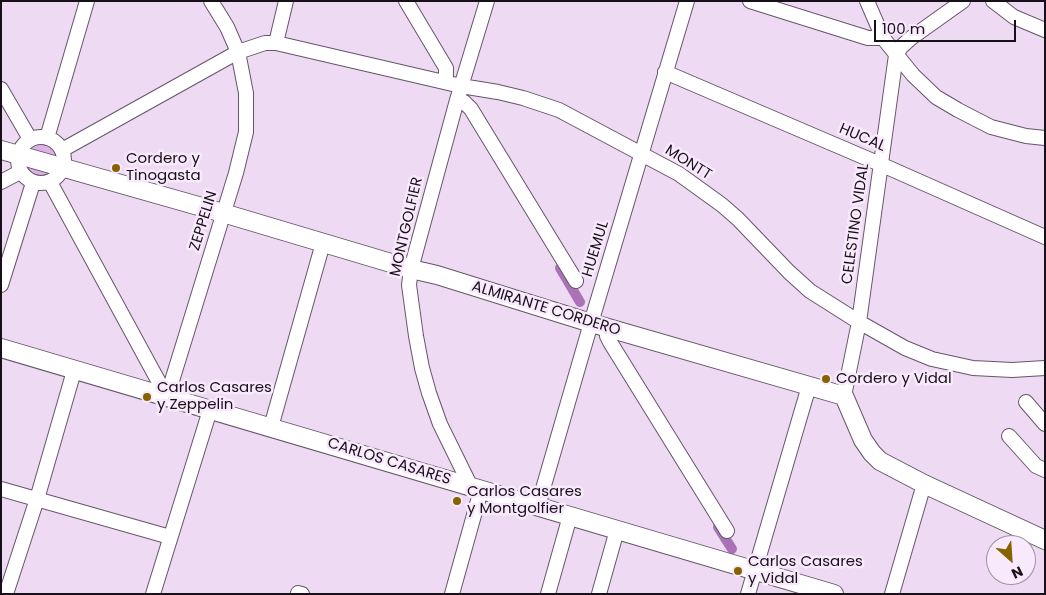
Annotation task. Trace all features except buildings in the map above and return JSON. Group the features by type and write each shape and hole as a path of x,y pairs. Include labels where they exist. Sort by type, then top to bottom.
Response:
{"main road":[{"name":"ALMIRANTE CORDERO","path":"13,159 63,168 223,213 844,396"},
{"name":"CARLOS CASARES","path":"1,348 834,594"},
{"path":"844,396 857,428 872,453 894,469 1045,540"}],"street":[{"path":"48,138 86,1"},
{"path":"211,1 227,27 238,52"},
{"path":"62,150 238,52 265,43 276,43 286,1"},
{"path":"406,1 446,68 446,82"},
{"name":"MONTGOLFIER","path":"476,489 440,424 422,368 409,285 411,269 486,1"},
{"name":"HUEMUL","path":"538,506 687,1"},
{"path":"750,1 868,38 883,38"},
{"path":"867,1 883,38 913,76 930,92 958,110 991,127 1026,136 1045,138"},
{"path":"896,55 901,46 963,1"},
{"path":"993,1 1014,18 1045,30"},
{"name":"MONTT","path":"276,43 461,86 498,92 552,108 679,174 738,219 800,283 823,301 905,348 950,364 991,369 1045,368"},
{"name":"ZEPPELIN","path":"167,398 240,159 246,132 246,93 238,52"},
{"name":"CELESTINO VIDAL","path":"844,396 859,322 896,55"},
{"name":"HUCAL","path":"665,72 880,164 1045,238"},
{"path":"1,89 30,140"},
{"path":"457,100 464,102 471,109 576,281"},
{"path":"1,182 13,159 21,148 36,137 48,138 56,142 62,150 64,162 60,174 45,184 33,183 28,180 13,159"},
{"path":"50,182 167,398"},
{"path":"1,285 33,183"},
{"path":"271,427 323,244"},
{"path":"608,328 607,336 610,342 727,531"},
{"path":"6,594 37,499 74,371"},
{"path":"748,594 809,386"},
{"path":"1026,402 1045,424"},
{"path":"153,594 210,410"},
{"path":"1009,436 1036,466 1045,470"},
{"path":"892,594 924,484"},
{"path":"1,489 170,537"},
{"path":"452,594 476,489"},
{"path":"548,594 570,516"},
{"path":"599,594 617,530"}],"shaded area":[{"path":"37,140 50,142 55,146 61,158 60,164 22,153 25,147"},
{"path":"20,164 59,169 50,179 37,181 26,176"}],"waterway":[{"path":"560,268 580,302"},
{"path":"718,527 732,549"}],"place":[{"name":"Cordero y Tinogasta","path":"116,168"},
{"name":"Cordero y Vidal","path":"826,379"},
{"name":"Carlos Casares y Zeppelin","path":"147,397"},
{"name":"Carlos Casares y Montgolfier","path":"457,501"},
{"name":"Carlos Casares y Vidal","path":"738,571"}]}
